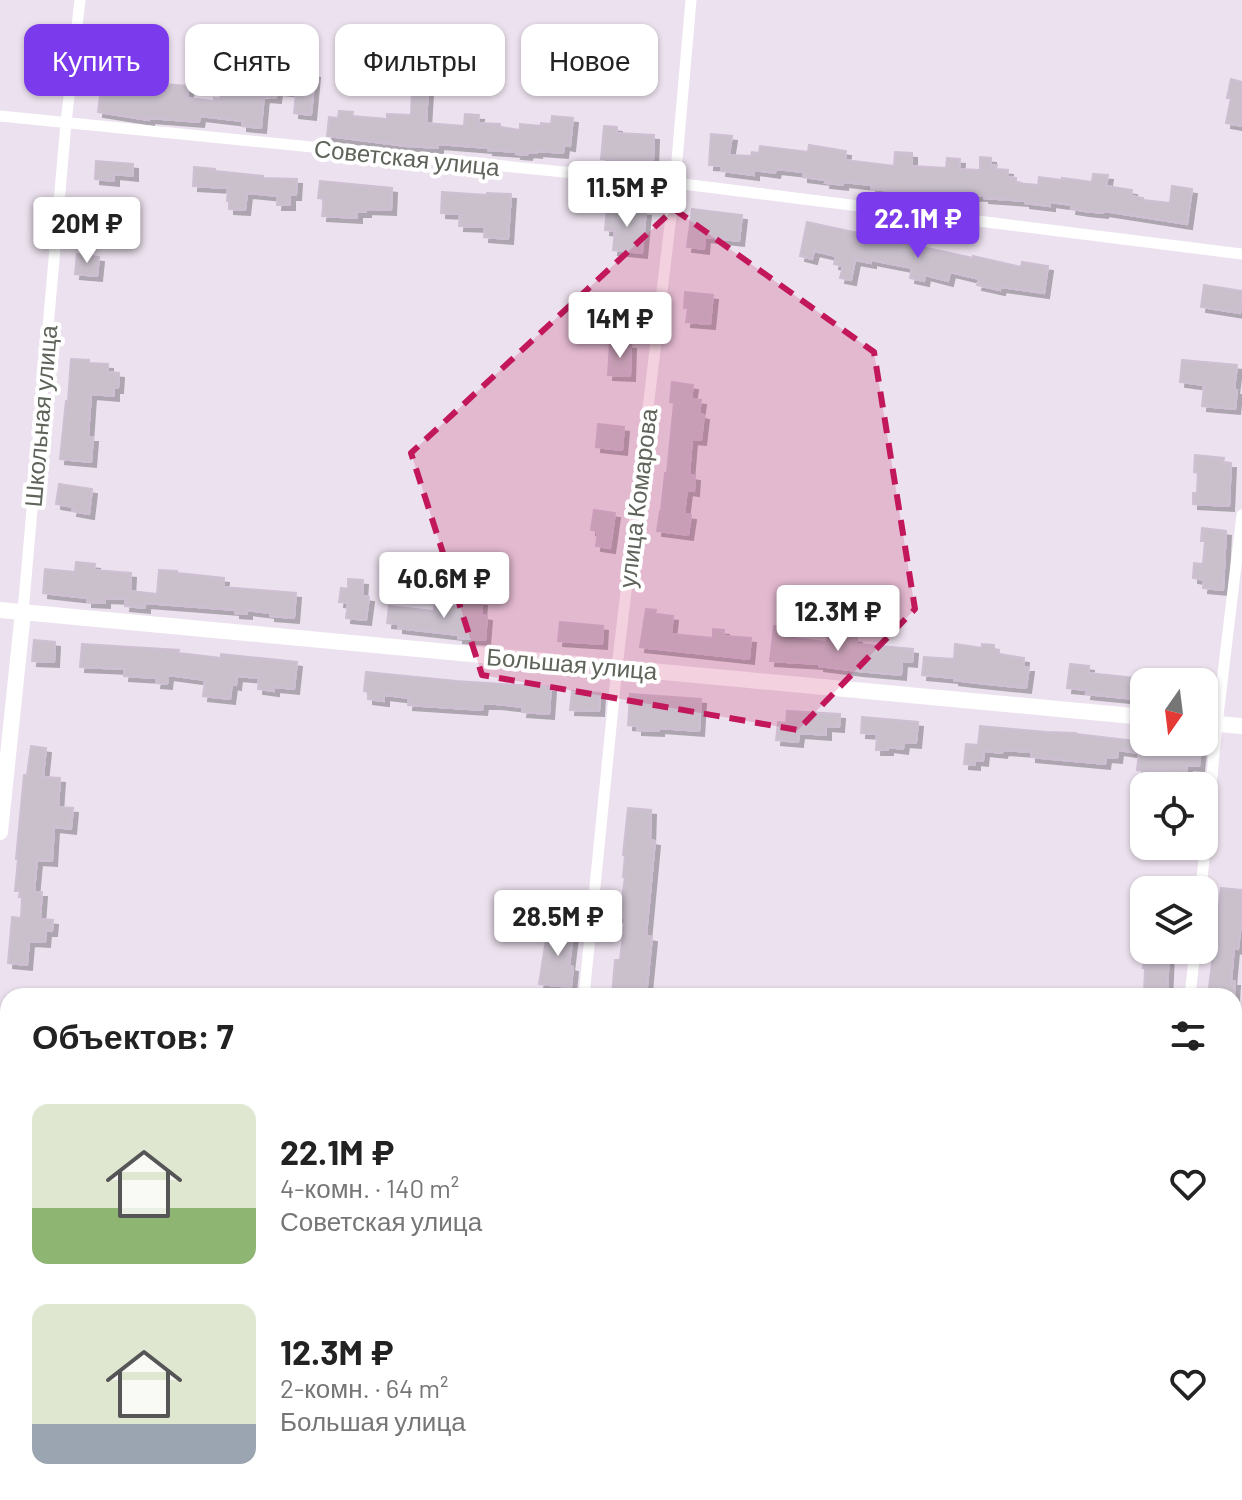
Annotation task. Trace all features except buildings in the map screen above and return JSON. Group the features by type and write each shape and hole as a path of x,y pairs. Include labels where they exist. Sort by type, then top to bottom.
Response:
{"street":[{"name":"Школьная улица","path":"0,832 80,0"},
{"name":"улица Комарова","path":"585,988 617,667 675,183 691,0"},
{"name":"Советская улица","path":"0,116 675,183 1242,254"},
{"path":"1218,671 1242,515"},
{"name":"Большая улица","path":"0,610 1130,716"},
{"path":"1218,724 1242,726"},
{"path":"1202,876 1208,756"},
{"path":"1191,988 1193,964"}],"path":[{"path":"469,1500 477,1500"}],"highlighted area":[{"path":"674,209 874,352 915,609 798,730 482,675 411,453"}]}
